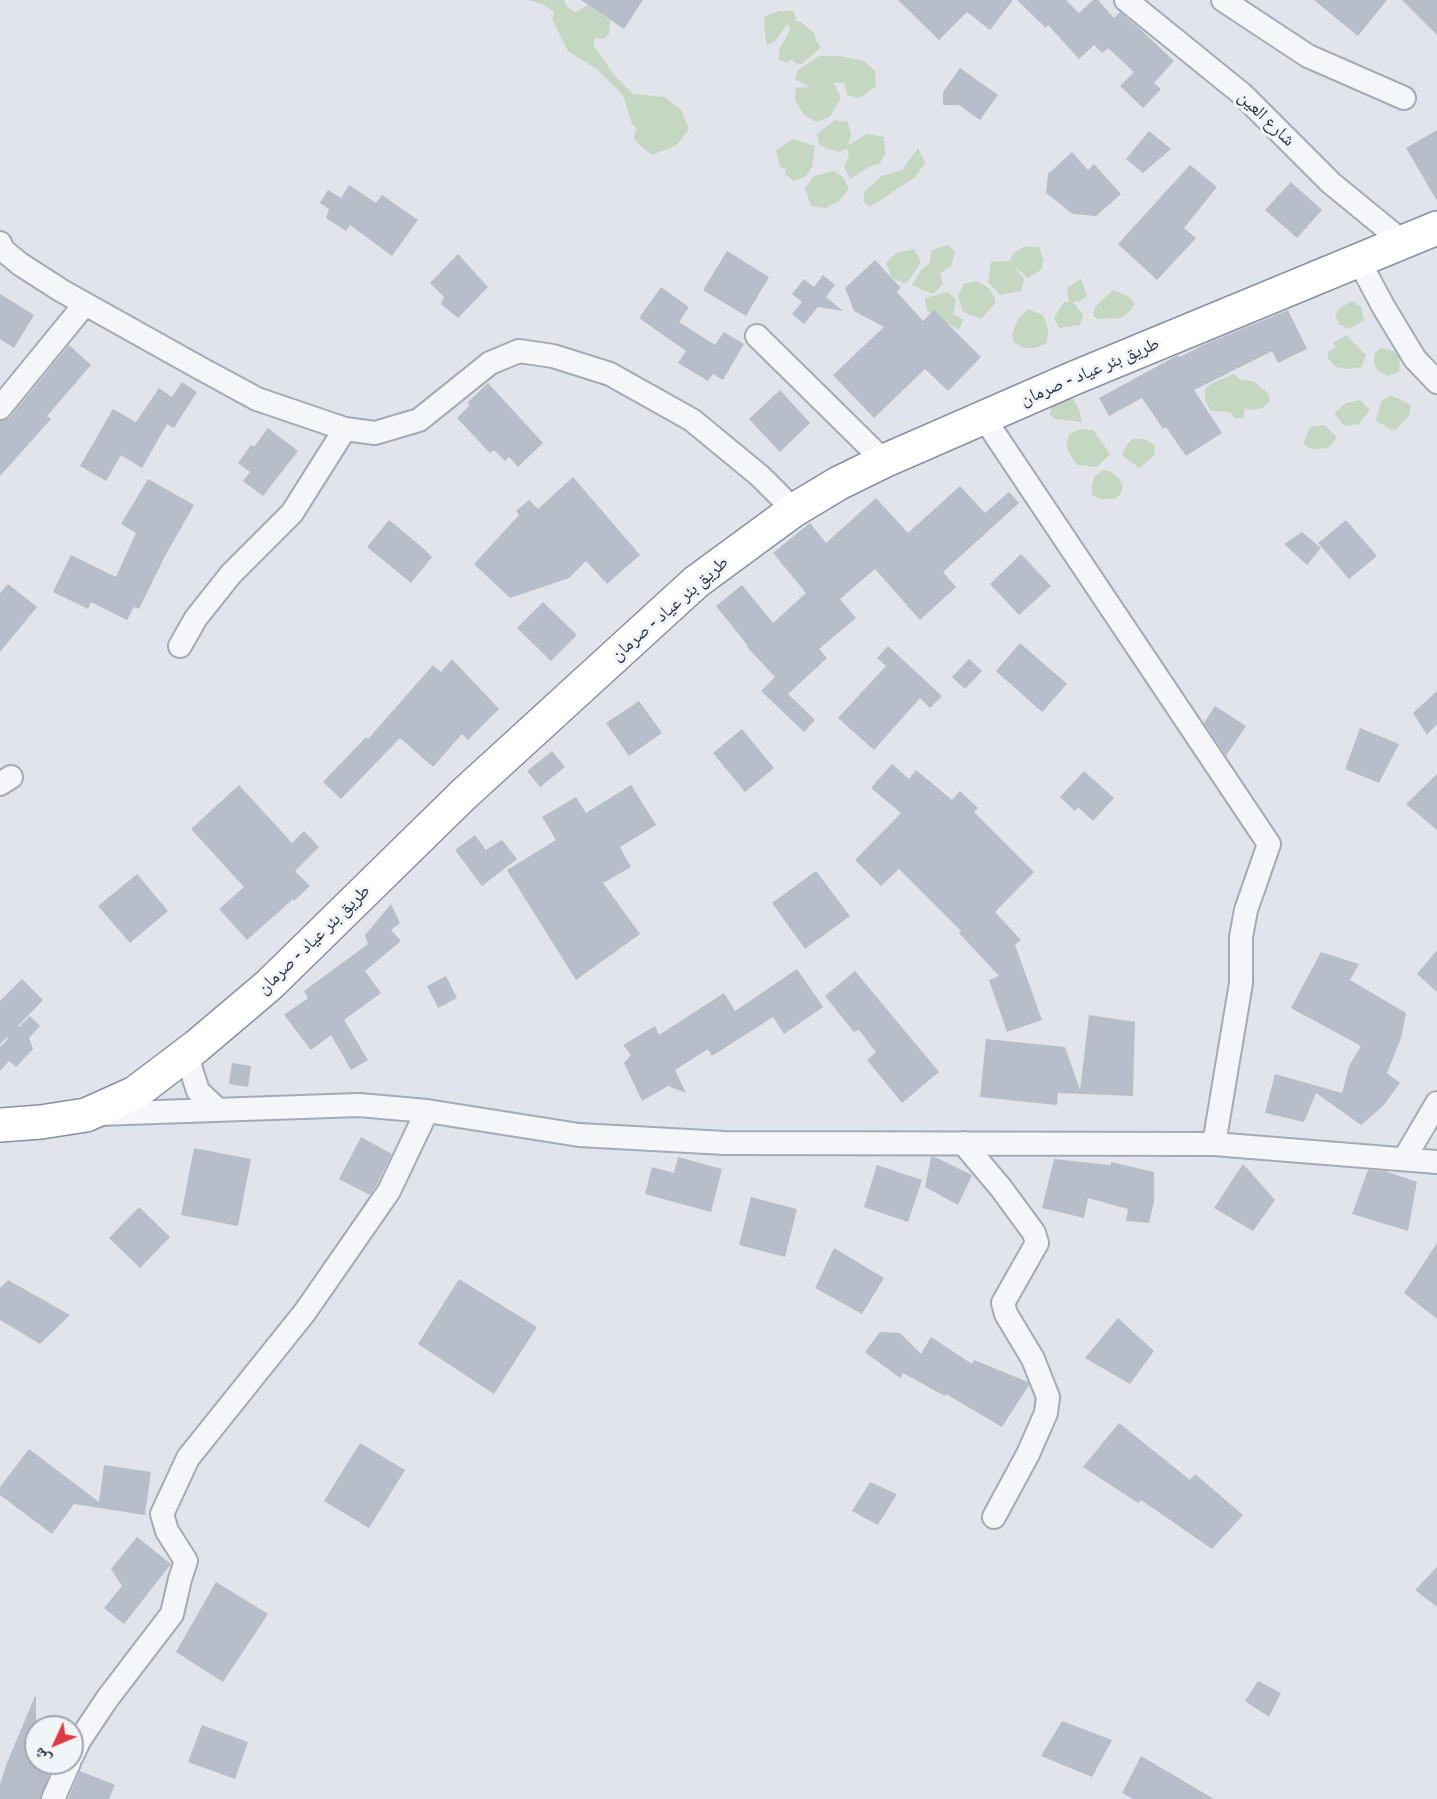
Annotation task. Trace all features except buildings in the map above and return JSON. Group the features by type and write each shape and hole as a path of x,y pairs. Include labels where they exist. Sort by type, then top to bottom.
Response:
{"highway":[{"name":"طريق بئر عياد - صرمان","path":"0,1125 86,1115 135,1093 189,1052 269,985 463,795 696,582 794,510 839,483 884,461 1358,259 1437,228"}],"street":[{"name":"شارع العين","path":"1126,0 1242,94 1331,183 1403,242"},
{"path":"1224,0 1308,56 1404,98"},
{"path":"0,243 3,250 20,264 85,304 256,399 345,429 375,433 419,420 490,363 519,351 553,356 610,374 692,420 760,476 794,510"},
{"path":"1358,259 1415,359 1437,382"},
{"path":"0,408 85,304"},
{"path":"757,336 884,461"},
{"path":"984,418 1269,844 1246,910 1240,937 1241,983 1214,1144"},
{"path":"180,646 196,618 231,574 292,513 345,429"},
{"path":"189,1052 191,1069 198,1091 218,1110"},
{"path":"1404,1159 1437,1103"},
{"path":"86,1115 359,1105 427,1112 579,1135 725,1143 1214,1144 1437,1162"},
{"path":"84,1734 107,1699 172,1614 186,1561 167,1531 162,1514 188,1458 306,1312 389,1191 427,1112"},
{"path":"963,1143 1034,1233 1037,1243 1003,1303 1006,1314 1033,1359 1048,1397 1046,1413 1028,1454 994,1517"},
{"path":"53,1799 64,1775"}],"green space":[{"path":"528,0 564,0 568,8 576,12 588,5 610,20 609,34 604,39 594,38 594,46 614,75 633,94 665,97 681,110 689,129 677,145 652,155 642,147 633,138 637,129 632,124 623,95 598,70 568,51 552,19 554,12 542,4"},
{"path":"779,11 793,11 797,21 815,34 816,41 821,47 802,64 795,63 792,59 787,63 778,59 780,48 790,30 788,23 775,41 767,45 765,16"},
{"path":"819,56 840,56 864,61 875,71 876,86 859,98 847,95 844,83 834,83 841,98 830,117 816,122 804,115 795,100 796,88 809,87 795,79 798,70"},
{"path":"835,120 848,122 851,136 847,146 867,134 884,137 885,154 880,163 850,179 844,167 849,156 847,148 840,152 819,144 817,134"},
{"path":"793,139 815,146 812,167 806,176 794,181 785,174 786,169 780,167 776,150"},
{"path":"918,148 925,163 915,177 870,207 863,201 865,191 882,176 902,170"},
{"path":"834,171 843,177 849,189 839,201 825,208 811,206 805,188 814,176"},
{"path":"948,245 955,252 951,266 940,273 943,284 933,294 912,285 922,269 929,264 932,250"},
{"path":"1026,246 1039,247 1043,259 1042,269 1028,278 1013,265 1024,279 1021,291 1000,295 988,282 991,262 1010,261 1013,253"},
{"path":"914,249 921,262 906,284 892,278 886,263 896,253"},
{"path":"1081,279 1087,296 1080,301 1073,302 1083,315 1080,325 1059,328 1054,318 1064,302 1069,302 1067,288"},
{"path":"977,281 990,289 996,302 981,319 963,312 958,295 964,284"},
{"path":"1113,290 1128,296 1135,304 1129,312 1120,318 1099,319 1093,316 1095,307"},
{"path":"948,292 956,300 953,314 963,320 959,330 927,311 925,298"},
{"path":"1352,301 1361,307 1364,320 1349,329 1339,324 1335,315 1340,308"},
{"path":"1028,309 1043,315 1048,329 1047,343 1035,348 1024,348 1014,342 1012,334 1018,319"},
{"path":"1346,335 1366,355 1361,367 1347,369 1336,367 1328,358 1328,352 1336,347 1333,343"},
{"path":"1381,348 1394,351 1400,356 1399,372 1388,376 1378,371 1374,364 1374,354"},
{"path":"1234,374 1241,380 1253,381 1268,393 1270,401 1262,408 1250,410 1245,408 1243,418 1235,418 1230,412 1211,411 1205,400 1205,389 1212,383"},
{"path":"1057,394 1073,399 1080,412 1082,423 1055,419 1050,415"},
{"path":"1390,395 1411,405 1409,416 1394,431 1376,421 1381,402"},
{"path":"1360,400 1370,410 1359,424 1344,426 1334,413 1346,403"},
{"path":"1324,425 1337,437 1328,448 1309,448 1303,444 1310,427"},
{"path":"1080,429 1093,430 1110,454 1097,467 1078,465 1066,446 1069,434"},
{"path":"1132,439 1145,439 1155,446 1154,456 1139,468 1122,455"},
{"path":"1103,470 1111,472 1123,486 1121,493 1115,499 1101,499 1092,495 1095,476"}]}
